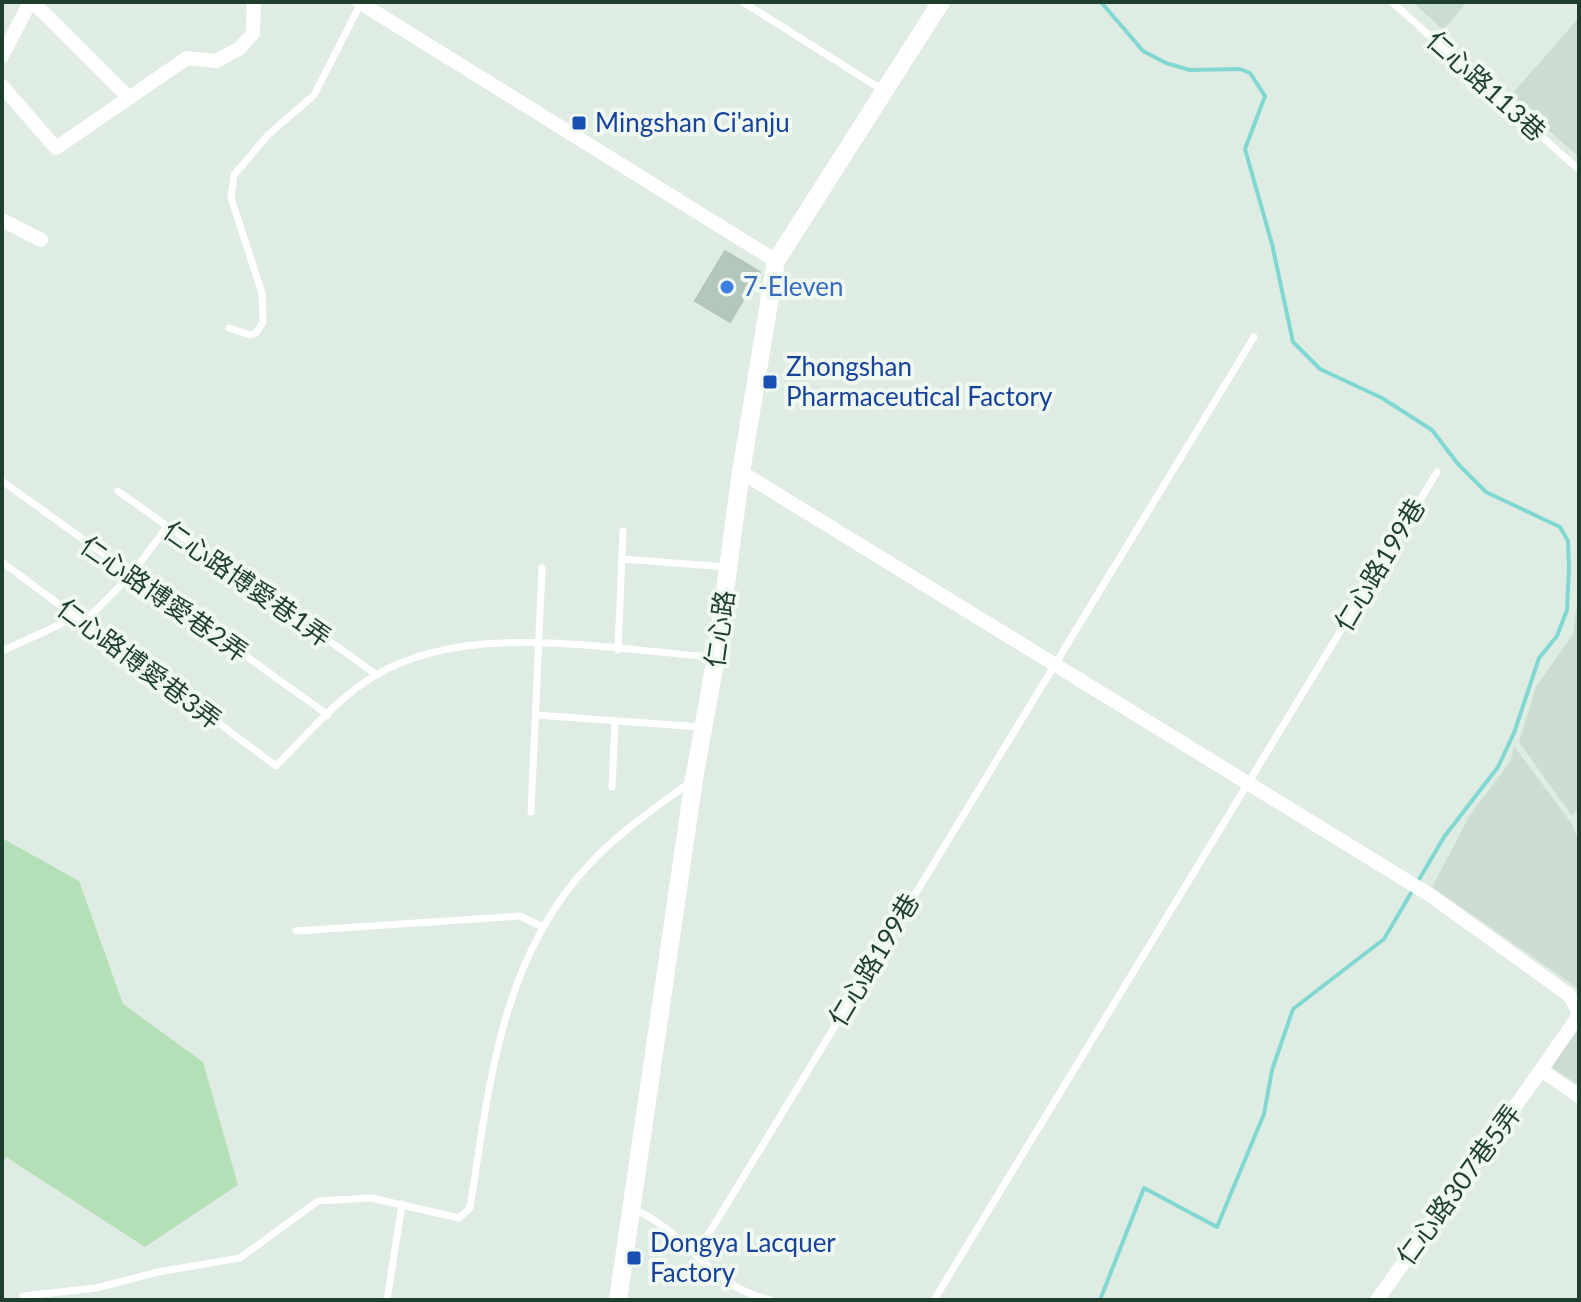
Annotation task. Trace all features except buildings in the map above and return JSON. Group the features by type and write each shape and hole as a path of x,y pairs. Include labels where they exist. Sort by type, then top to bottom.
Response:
{"street":[{"path":"2,56 31,2 129,98"},
{"path":"2,86 56,148 187,58 216,61 240,48 253,33 254,2"},
{"name":"仁心路","path":"618,1300 694,779 705,728 741,472 776,261 941,2"},
{"path":"360,3 776,261"},
{"path":"2,220 41,240"},
{"path":"741,472 1425,892 1576,1003 1577,1018 1541,1070 1579,1096"},
{"name":"仁心路307巷5弄","path":"1377,1300 1541,1070"}],"lane":[{"path":"743,2 886,92"},
{"name":"仁心路113巷","path":"1392,2 1579,170"},
{"path":"229,328 250,335 256,333 265,310 231,198 234,175 268,135 314,95 360,3"},
{"name":"仁心路199巷","path":"687,1250 708,1235 1254,337"},
{"name":"仁心路199巷","path":"934,1300 1437,472"},
{"name":"仁心路博愛巷2弄","path":"2,481 130,576 328,715"},
{"name":"仁心路博愛巷1弄","path":"118,491 377,675"},
{"path":"83,623 130,576 167,527"},
{"path":"618,650 623,531"},
{"path":"622,559 728,567"},
{"name":"仁心路博愛巷3弄","path":"2,562 276,766 328,715"},
{"path":"531,812 542,568"},
{"path":"2,651 61,624 72,614"},
{"path":"2,641 12,649"},
{"path":"328,715 377,675 446,648 539,644 716,657"},
{"path":"536,715 705,728"},
{"path":"612,787 615,721"},
{"path":"23,1296 96,1288 158,1272 240,1258 318,1201 371,1198 459,1218 470,1208 491,1074 522,963 552,910 586,867 632,825 694,779"},
{"path":"296,931 520,916 543,927"},
{"path":"387,1300 402,1204"},
{"path":"633,1209 650,1216 730,1286 770,1300"}],"shaded area":[{"path":"1413,2 1467,2 1443,30"},
{"path":"1579,18 1579,157 1510,96"},
{"path":"1579,591 1579,807 1572,816 1519,742 1536,687 1573,634"},
{"path":"1514,746 1572,824 1579,842 1579,989 1432,887 1470,815 1510,762"},
{"path":"1579,1011 1579,1085 1552,1068"}],"green space":[{"path":"2,838 79,881 123,1004 203,1062 238,1185 145,1247 6,1157 2,1168"}],"waterway":[{"path":"1100,1300 1144,1188 1217,1227 1264,1114 1272,1070 1293,1009 1384,939 1444,837 1498,767 1514,733 1539,658 1557,636 1567,610 1569,568 1568,541 1560,527 1486,492 1458,464 1432,430 1382,398 1320,369 1293,342 1272,244 1245,149 1265,96 1250,73 1240,69 1190,70 1166,63 1143,51 1101,2"}],"place":[{"name":"Mingshan Ci'anju","path":"579,123"},
{"name":"7-Eleven","path":"727,287"},
{"name":"Zhongshan Pharmaceutical Factory","path":"770,382"},
{"name":"Dongya Lacquer Factory","path":"634,1258"}]}
